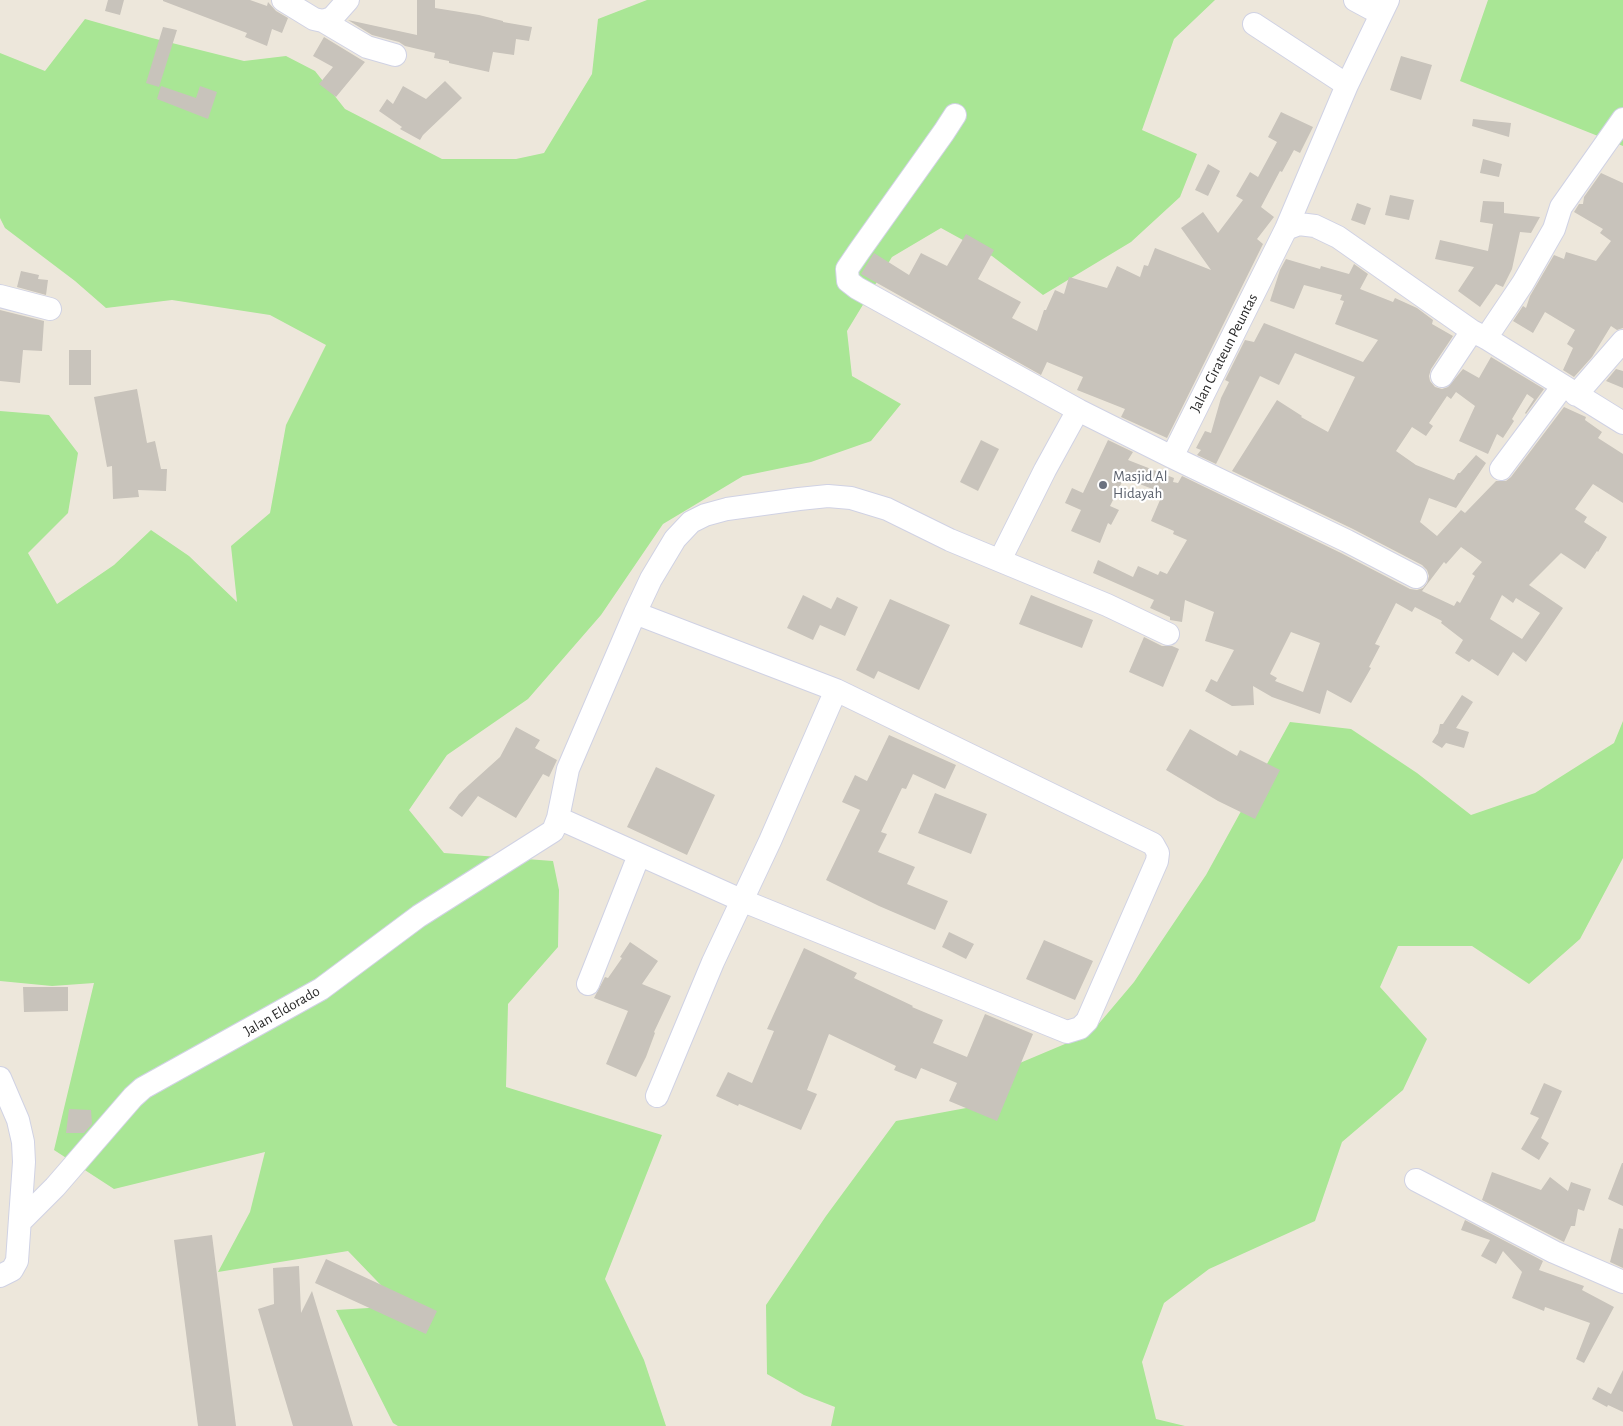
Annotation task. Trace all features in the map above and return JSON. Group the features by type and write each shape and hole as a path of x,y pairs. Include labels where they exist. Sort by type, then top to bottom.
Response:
{"street":[{"path":"283,0 367,47 395,55"},
{"path":"323,21 332,18 348,0"},
{"path":"1355,0 1385,7"},
{"name":"Jalan Cirateun Peuntas","path":"1172,457 1286,229 1347,85 1385,7"},
{"path":"1254,24 1347,85"},
{"path":"954,115 860,250 848,269 848,280 857,288 1078,410 1347,541 1416,578"},
{"path":"1442,376 1523,283 1554,229 1561,207 1623,119"},
{"path":"1286,229 1299,224 1315,226 1338,237 1479,335 1623,423"},
{"path":"0,296 50,309"},
{"path":"1501,469 1570,390 1623,341"},
{"path":"1000,560 1045,470 1078,410"},
{"path":"635,614 836,690 1153,844 1158,853 1157,861 1087,1021 1080,1028 1073,1031 1061,1030 741,900 558,818 568,769 635,614 651,579 675,540 691,522 705,515 728,509 828,496 851,498 887,509 950,540 1107,605 1168,634"},
{"path":"658,1096 678,1043 836,690"},
{"name":"Jalan Eldorado","path":"21,1221 55,1187 143,1088 321,989 419,916 553,831 558,818"},
{"path":"588,984 640,855"},
{"path":"0,1078 18,1120 24,1162 17,1261 12,1270 0,1276"},
{"path":"1416,1180 1554,1252 1623,1282"}],"green space":[{"path":"647,0 1215,0 1174,39 1142,130 1197,154 1180,197 1131,242 1043,295 992,256 941,228 892,257 847,331 852,376 901,404 871,441 811,462 743,476 663,524 601,615 528,699 447,755 409,810 444,853 553,861 559,890 558,947 508,1004 506,1087 662,1135 605,1279 644,1360 666,1426 398,1426 393,1423 336,1310 401,1306 348,1251 218,1272 250,1212 265,1152 114,1189 54,1150 94,983 52,986 0,981 0,411 49,415 78,453 68,513 28,553 57,604 114,565 151,530 189,556 237,602 231,546 270,513 286,425 326,345 270,315 172,300 106,308 75,281 5,228 0,218 0,53 45,71 85,19 244,61 286,56 315,71 345,109 442,159 516,159 544,153 592,74 598,19"},
{"path":"1488,0 1623,0 1623,146 1460,81"},
{"path":"1623,721 1623,858 1580,939 1529,984 1472,946 1398,946 1380,987 1427,1039 1403,1090 1342,1142 1315,1221 1209,1269 1164,1303 1142,1362 1156,1419 1185,1426 831,1426 835,1407 804,1395 767,1374 766,1305 826,1216 896,1121 977,1106 1008,1068 1091,1033 1134,982 1206,875 1290,722 1351,729 1417,773 1471,815 1535,793 1614,743"}],"building":[{"path":"108,0 124,0 120,15 105,11"},
{"path":"163,0 250,0 267,6 268,2 276,11 288,18 282,33 272,29 267,46 245,37 247,33"},
{"path":"417,0 435,0 435,8 479,15 503,22 532,27 529,41 516,39 514,55 493,52 489,72 434,58 435,53 405,46 399,42 372,35 348,20 417,35"},
{"path":"163,27 177,30 159,87 146,83"},
{"path":"324,37 365,62 336,97 319,84 333,67 313,56"},
{"path":"1401,56 1432,65 1421,100 1390,90"},
{"path":"445,81 462,98 420,140 400,129 402,127 379,111 387,99 393,104 403,86 426,99"},
{"path":"161,86 196,98 200,86 217,92 208,119 157,99"},
{"path":"1281,112 1313,127 1300,153 1294,150 1282,172 1280,171 1261,207 1274,217 1257,239 1263,244 1167,438 1121,417 1125,409 1077,390 1083,377 1047,362 1041,375 861,274 874,253 909,275 921,253 947,266 966,234 994,250 978,279 1021,302 1012,318 1037,331 1044,310 1046,310 1055,290 1064,294 1069,277 1107,288 1117,266 1140,277 1144,265 1148,266 1155,248 1211,270 1181,228 1203,212 1218,233 1243,200 1236,196 1250,172 1258,177 1277,142 1268,137"},
{"path":"1473,119 1511,123 1509,137 1472,126"},
{"path":"1483,159 1502,164 1499,177 1480,173"},
{"path":"1208,164 1220,171 1208,196 1195,190"},
{"path":"1601,173 1623,183 1623,328 1617,330 1611,326 1592,357 1574,377 1563,370 1573,348 1567,344 1575,330 1545,312 1533,333 1513,321 1523,306 1526,308 1530,296 1554,255 1564,259 1566,252 1596,261 1611,241 1600,233 1603,229 1574,212 1579,204 1583,204 1584,197"},
{"path":"1390,195 1414,200 1409,220 1385,215"},
{"path":"1483,201 1504,202 1504,213 1540,217 1531,233 1520,232 1512,269 1503,287 1496,284 1480,307 1458,291 1474,267 1435,259 1440,240 1488,251 1493,224 1480,222"},
{"path":"1357,203 1371,208 1365,225 1351,220"},
{"path":"1286,259 1320,269 1321,266 1349,274 1354,264 1368,274 1360,289 1393,302 1395,298 1417,308 1433,320 1432,324 1453,336 1431,369 1430,381 1435,387 1442,389 1448,387 1463,369 1479,378 1491,357 1544,389 1526,414 1534,399 1527,394 1512,419 1514,421 1503,438 1497,434 1488,454 1459,441 1475,406 1456,392 1451,399 1447,396 1429,423 1433,426 1426,436 1412,427 1396,451 1416,465 1454,480 1458,473 1476,455 1486,463 1456,508 1429,498 1420,522 1437,536 1461,510 1465,513 1496,481 1506,481 1511,477 1564,407 1586,417 1585,420 1602,432 1598,438 1623,454 1623,503 1593,484 1575,509 1587,517 1584,522 1607,537 1598,552 1585,569 1561,553 1529,585 1563,608 1526,662 1513,652 1498,676 1472,659 1469,662 1455,653 1463,640 1441,623 1442,621 1415,607 1412,612 1396,603 1375,644 1380,646 1369,667 1371,668 1351,703 1327,690 1320,714 1272,697 1253,686 1254,705 1232,706 1205,691 1211,679 1217,682 1234,650 1205,641 1214,612 1185,600 1182,622 1170,620 1170,617 1150,608 1154,600 1093,573 1098,560 1133,577 1138,566 1158,575 1160,571 1167,574 1187,540 1173,534 1174,531 1151,521 1163,493 1124,478 1110,506 1119,510 1111,525 1108,523 1100,543 1071,531 1081,510 1065,503 1072,488 1083,493 1108,440 1133,452 1128,460 1174,478 1173,482 1178,483 1182,476 1341,553 1410,589 1417,590 1423,588 1427,583 1429,576 1427,570 1422,565 1353,529 1232,471 1277,400 1301,417 1328,432 1355,377 1295,353 1279,385 1260,376 1216,464 1197,455 1201,450 1196,448 1205,431 1211,433 1221,398 1229,382 1225,380 1245,340 1254,342 1264,323 1363,362 1378,340 1335,324 1344,301 1340,300 1342,295 1304,285 1294,309 1270,301 1280,270","holes":["1461,547 1482,562 1472,574 1475,576 1460,603 1457,601 1454,606 1422,591 1444,562 1446,564","1502,595 1513,603 1516,598 1540,613 1522,639 1490,619","1291,632 1320,643 1303,692 1275,681 1277,678 1270,674"]},
{"path":"21,271 39,275 38,279 48,280 46,295 17,287"},
{"path":"0,310 44,321 42,351 23,350 20,383 0,381"},
{"path":"69,350 91,350 91,385 69,385"},
{"path":"1616,369 1623,371 1623,388 1606,381"},
{"path":"137,389 147,443 155,441 161,469 167,469 166,491 138,490 139,497 113,499 112,466 107,467 94,397"},
{"path":"981,440 999,449 978,491 960,482"},
{"path":"803,595 831,609 837,597 858,607 845,636 820,625 813,640 787,628"},
{"path":"1031,595 1093,620 1082,648 1019,624"},
{"path":"890,599 950,625 919,690 878,671 874,679 856,670"},
{"path":"1144,637 1162,646 1172,646 1179,649 1163,687 1129,672"},
{"path":"1462,695 1473,702 1456,728 1469,732 1464,748 1446,743 1442,748 1432,742 1438,733 1440,724 1443,724"},
{"path":"516,727 540,740 535,748 557,760 549,777 543,774 516,818 478,796 462,817 449,808 459,794 500,757"},
{"path":"1190,729 1237,756 1240,750 1280,770 1255,819 1218,801 1166,770"},
{"path":"889,735 956,765 945,789 913,774 906,789 902,788 881,832 887,834 878,852 915,867 907,884 948,901 935,930 879,906 826,880 860,810 842,802 855,775 867,781"},
{"path":"656,767 715,795 687,855 627,827"},
{"path":"935,793 987,814 971,854 918,833"},
{"path":"949,932 974,944 966,959 942,947"},
{"path":"1044,940 1093,961 1075,1000 1026,979"},
{"path":"630,942 658,961 642,984 671,996 636,1077 606,1064 628,1011 594,998 605,977 608,978 622,958 620,957"},
{"path":"804,948 857,973 854,978 943,1020 933,1043 967,1057 985,1014 1033,1034 997,1121 949,1101 957,1083 921,1068 916,1079 894,1070 896,1066 829,1034 807,1090 817,1094 801,1130 716,1096 728,1072 752,1083 774,1031 767,1029"},
{"path":"23,987 68,987 68,1011 24,1012"},
{"path":"1544,1083 1562,1091 1541,1138 1549,1143 1539,1160 1521,1149 1539,1118 1530,1114"},
{"path":"69,1109 91,1110 92,1124 84,1133 66,1133"},
{"path":"1623,1163 1623,1206 1608,1199"},
{"path":"1492,1172 1541,1190 1550,1177 1568,1191 1571,1182 1591,1189 1584,1211 1578,1209 1575,1226 1571,1226 1564,1242 1482,1200"},
{"path":"1465,1220 1543,1261 1539,1270 1584,1286 1582,1290 1614,1307 1584,1363 1576,1359 1590,1323 1545,1307 1544,1311 1512,1298 1522,1272 1503,1251 1496,1264 1481,1256 1490,1240 1461,1230"},
{"path":"1619,1228 1623,1229 1623,1268 1610,1262"},
{"path":"212,1235 236,1426 198,1426 174,1240"},
{"path":"326,1259 437,1311 426,1334 315,1283"},
{"path":"299,1266 301,1313 312,1291 353,1426 293,1426 258,1309 274,1304 273,1268"},
{"path":"1623,1370 1623,1412 1608,1405 1607,1407 1592,1399 1598,1387 1611,1394"}],"place":[{"name":"Masjid Al Hidayah","path":"1103,485"}]}
